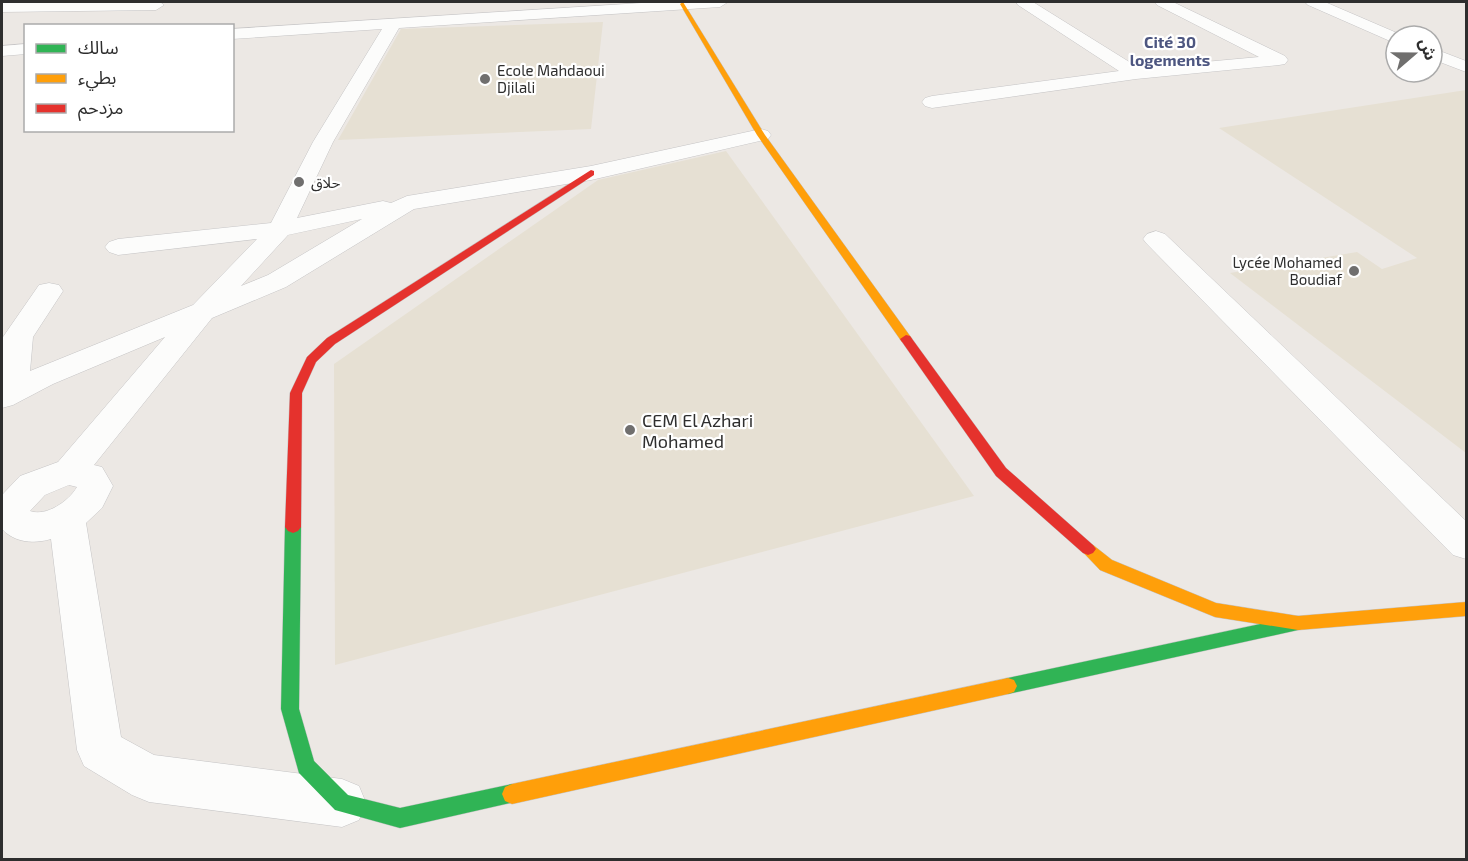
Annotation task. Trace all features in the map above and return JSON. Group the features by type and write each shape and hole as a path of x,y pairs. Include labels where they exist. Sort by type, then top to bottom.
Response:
{"street":[{"path":"234,34 720,2"},
{"path":"1023,2 1136,74"},
{"path":"932,102 1136,74 1278,60 1162,2"},
{"path":"1313,2 1384,32"},
{"path":"2,7 159,3"},
{"path":"132,20 159,3"},
{"path":"683,4 761,135 1001,472 1106,565 1215,610 1298,623"},
{"path":"69,472 202,312 280,229 323,142 394,23"},
{"path":"2,51 24,49"},
{"path":"1444,58 1467,68"},
{"path":"118,247 280,229 407,203 591,173 761,135"},
{"path":"342,803 306,766 290,709 296,393 311,360 331,341 591,173"},
{"path":"7,395 42,377 277,281 407,203"},
{"path":"1156,239 1467,544"},
{"path":"7,395 18,337 49,291"},
{"path":"69,472 82,472 95,482 96,490 90,500 67,518 34,528 7,524 13,504 21,495 46,478 69,472"},
{"path":"67,518 100,750 149,778 342,803 400,818 1298,623 1467,609"}],"shaded area":[{"name":"Ecole Mahdaoui Djilali","path":"603,22 591,129 338,140 401,29"},
{"name":"Lycée Mohamed Boudiaf","path":"1466,90 1466,453 1230,273 1357,252 1382,269 1417,258 1219,128"},
{"name":"CEM El Azhari Mohamed","path":"726,151 974,496 335,665 334,364 598,180"}],"traffic: fast":[{"path":"293,527 290,709 306,766 342,803 400,818 512,794"},
{"path":"1008,686 1298,623"}],"traffic: slow":[{"path":"683,4 761,135 906,339"},
{"path":"1088,549 1106,565 1215,610 1298,623 1466,609"},
{"path":"512,794 1008,686"}],"traffic: jam":[{"path":"293,527 296,393 311,360 331,341 591,173"},
{"path":"906,339 1001,472 1088,549"}],"place":[{"name":"Ecole Mahdaoui Djilali","path":"485,79"},
{"name":"حلاق","path":"299,182"},
{"name":"Lycée Mohamed Boudiaf","path":"1354,271"},
{"name":"CEM El Azhari Mohamed","path":"630,430"}],"district":[{"name":"Cité 30 logements","path":"1170,50"}]}
